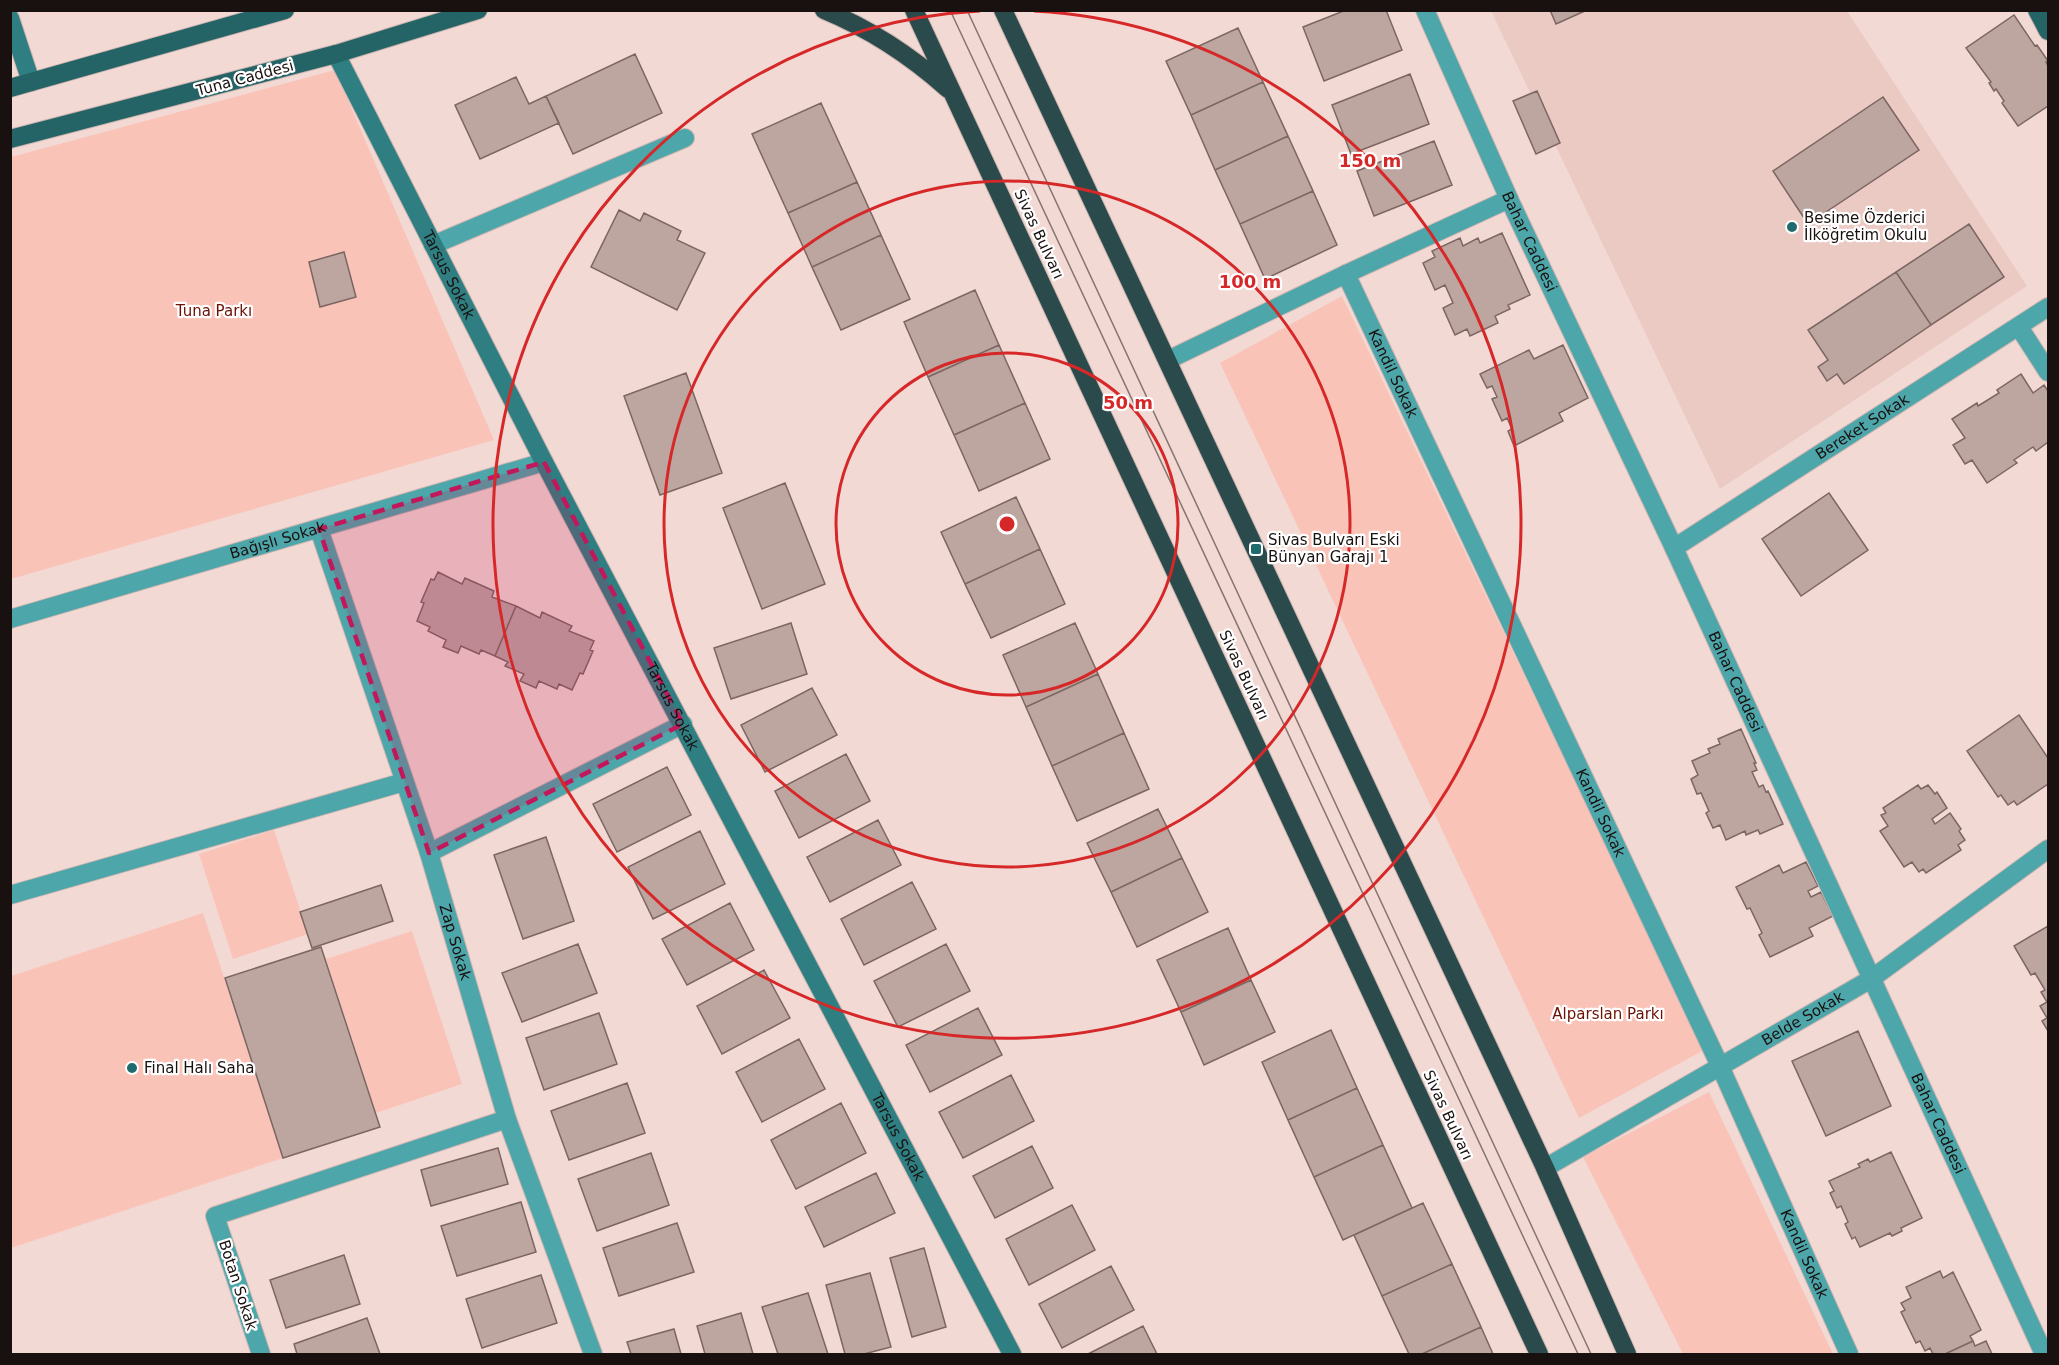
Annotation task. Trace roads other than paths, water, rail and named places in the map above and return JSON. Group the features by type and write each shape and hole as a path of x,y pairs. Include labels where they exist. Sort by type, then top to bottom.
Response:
{"highway":[{"path":"824,10 871,32 901,51 955,96"},
{"name":"Sivas Bulvarı","path":"914,10 1539,1354"},
{"path":"1005,13 1545,1168 1627,1354"}],"main road":[{"path":"10,88 285,10"},
{"name":"Tuna Caddesi","path":"10,139 336,54 478,10"},
{"path":"2037,10 2049,31"}],"street":[{"name":"Bahar Caddesi","path":"1425,10 1509,199 1674,548 2044,1354"},
{"path":"10,18 31,82"},
{"name":"Tarsus Sokak","path":"336,54 544,462 1012,1354"},
{"path":"433,245 685,138"},
{"path":"1168,360 1509,199"},
{"name":"Kandil Sokak","path":"1346,274 1720,1066 1849,1354"},
{"name":"Bereket Sokak","path":"1674,548 2049,307"},
{"path":"2019,327 2049,372"},
{"name":"Bağışlı Sokak","path":"10,619 544,462"},
{"name":"Zap Sokak","path":"319,529 429,853 507,1119 593,1354"},
{"path":"429,853 683,724"},
{"path":"10,895 404,782"},
{"name":"Belde Sokak","path":"1545,1168 1871,979 2049,849"},
{"name":"Botan Sokak","path":"261,1354 215,1216 507,1119"}],"tram line":[{"path":"950,10 1578,1354"},
{"path":"967,10 1591,1354"}],"place":[{"name":"Besime Özderici İlköğretim Okulu","path":"1792,227"},
{"name":"Sivas Bulvarı Eski Bünyan Garajı 1","path":"1256,549"},
{"name":"Final Halı Saha","path":"132,1068"}],"park label":[{"name":"Tuna Parkı","path":"214,311"},
{"name":"Alparslan Parkı","path":"1608,1014"}]}
